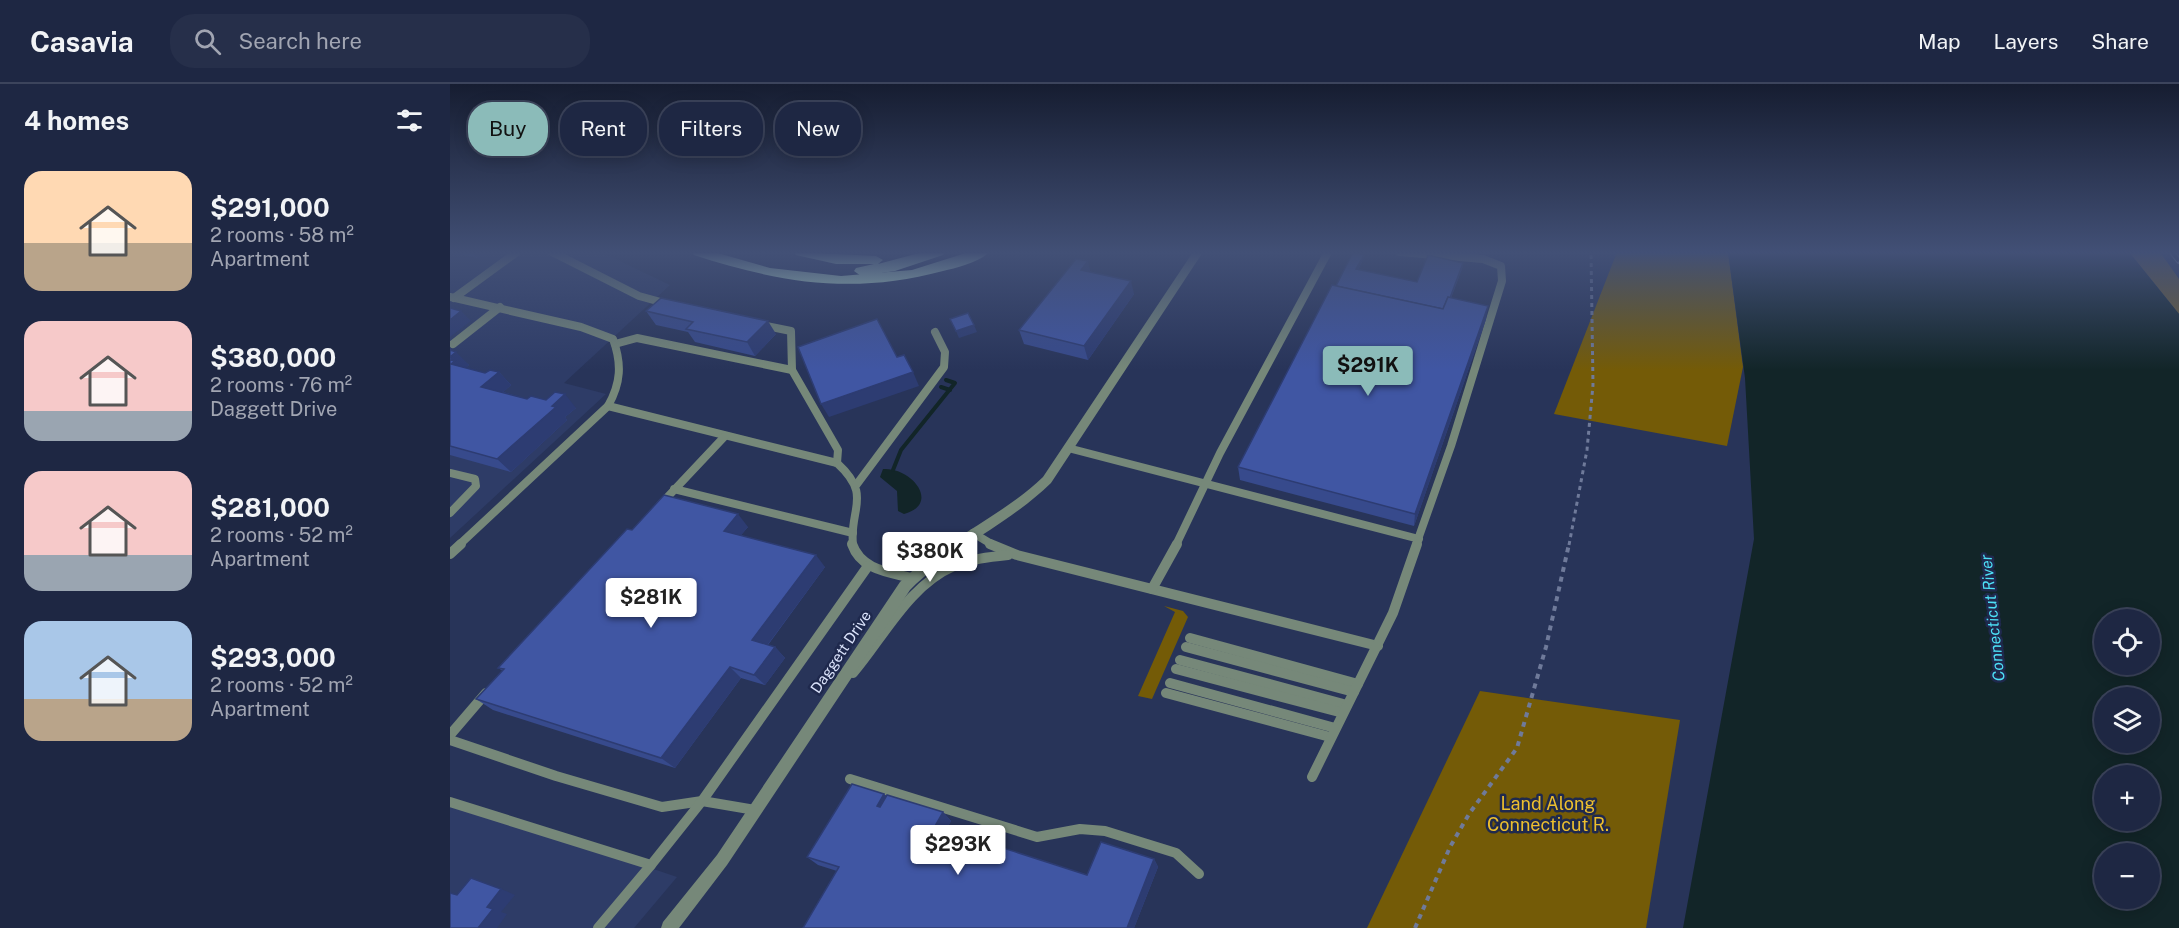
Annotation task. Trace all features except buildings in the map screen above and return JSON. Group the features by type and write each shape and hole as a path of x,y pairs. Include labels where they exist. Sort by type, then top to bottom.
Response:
{"street":[{"name":"Daggett Drive","path":"669,928 711,875 912,578 929,562 1035,492 1068,448 1172,291"}],"lane":[{"path":"630,291 682,308"},
{"path":"1152,589 1207,484 1220,453 1307,291"},
{"path":"1312,777 1332,733 1378,646 1419,539 1451,446 1499,291"},
{"path":"450,554 608,406 622,377 621,359 613,339 581,327 452,298"},
{"path":"453,344 500,308"},
{"path":"748,322 791,331 792,370 838,450 837,463"},
{"path":"857,484 944,367 945,352 935,332"},
{"path":"615,344 637,338 792,370"},
{"path":"608,406 837,463 853,476 857,484 859,495 853,533 853,550 868,566 912,578"},
{"path":"651,514 725,436"},
{"path":"1068,448 1419,539"},
{"path":"450,472 476,479 476,486 450,513"},
{"path":"674,489 853,533"},
{"path":"973,532 994,547 1017,555 1378,646"},
{"path":"814,722 877,646 925,583 942,571 963,562 1017,555"},
{"path":"598,928 702,801 868,566"},
{"path":"1188,642 1356,688"},
{"path":"1178,664 1345,709"},
{"path":"450,735 493,685"},
{"path":"1168,688 1332,733"},
{"path":"450,740 556,776 662,807 702,801 754,810"},
{"path":"850,779 1037,837 1080,829 1105,831 1176,853 1199,874"},
{"path":"450,802 651,865"}],"path":[{"path":"1415,928 1450,847 1469,814 1516,748 1546,647 1563,577 1587,450 1593,385 1592,291"}],"shaded area":[{"path":"450,291 663,291 564,383 606,394 450,538"},
{"path":"2161,291 2179,291 2179,314"},
{"path":"450,800 677,877 634,928 450,928"}],"green space":[{"path":"1602,291 1733,291 1743,367 1727,446 1554,414"},
{"path":"1164,606 1183,611 1188,617 1152,699 1138,696 1175,612"},
{"name":"Land Along Connecticut R.","path":"1480,691 1680,720 1646,928 1367,928"}],"water":[{"name":"Connecticut River","path":"1733,291 2161,291 2179,314 2179,928 1683,928 1754,539 1745,378"},
{"path":"883,469 904,474 918,487 921,495 920,502 915,509 904,514 898,511 897,491 880,477"}],"waterway":[{"path":"946,380 955,383 949,390"},
{"path":"941,387 949,390"},
{"path":"893,470 901,450 949,390"}]}
